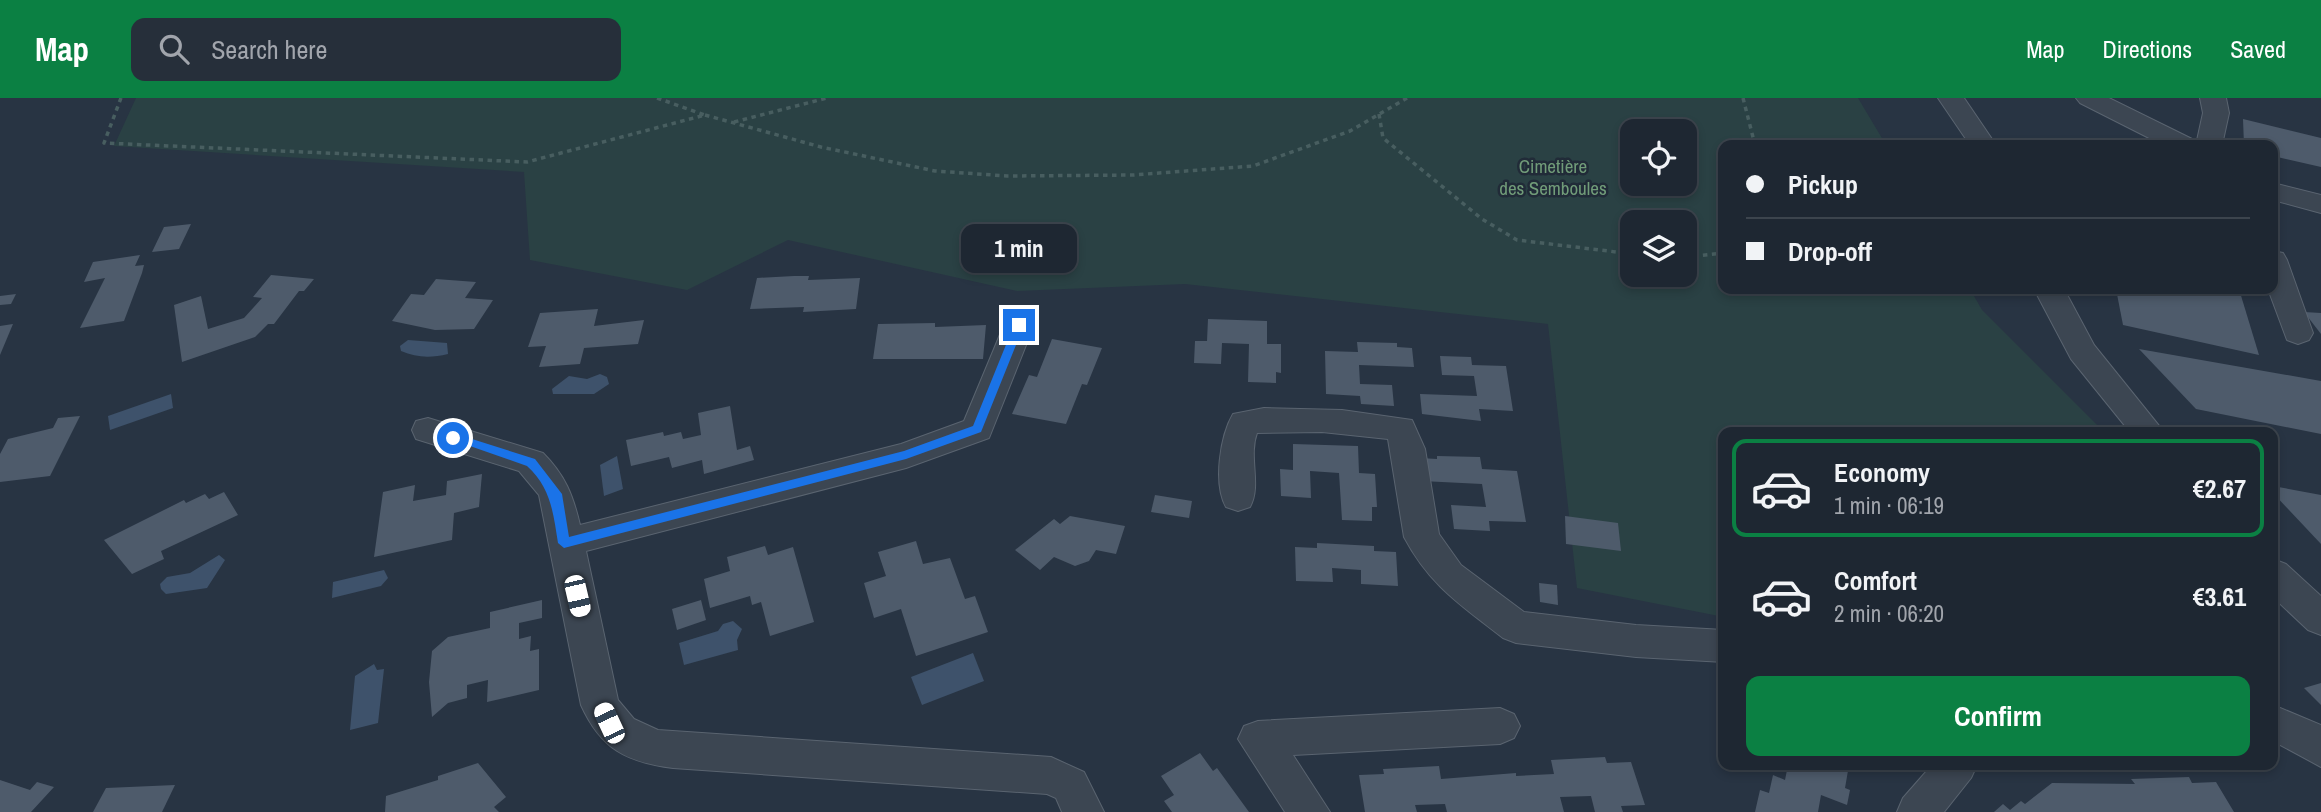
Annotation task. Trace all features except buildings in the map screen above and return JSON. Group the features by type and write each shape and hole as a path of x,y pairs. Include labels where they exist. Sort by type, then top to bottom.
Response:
{"street":[{"path":"1951,98 1980,140"},
{"path":"2089,98 2173,140"},
{"path":"2210,140 2216,114 2213,98"},
{"path":"2278,192 2321,204"},
{"path":"2278,275 2298,333"},
{"path":"2052,294 2082,351 2144,427"},
{"path":"564,543 906,455 977,429 1019,325"},
{"path":"1238,498 1237,442 1244,422 1267,419 1352,421 1400,429 1408,449 1422,537 1448,575 1516,627 1718,646"},
{"path":"428,430 531,463 545,476 556,494 564,543 600,705 609,723 631,741 653,747 706,752 1051,776 1070,785 1083,812"},
{"path":"2278,579 2321,619"},
{"path":"2278,724 2309,739 2321,749"},
{"path":"1308,812 1258,739 1500,726"},
{"path":"1918,812 1953,770"}],"path":[{"path":"121,98 104,143 527,162 596,146 705,115"},
{"path":"657,98 705,115 821,147 935,171 1007,176 1133,175 1253,166 1350,131 1407,98"},
{"path":"733,123 827,98"},
{"path":"1743,98 1754,140"},
{"path":"1379,114 1383,138 1482,219 1517,240 1620,252"},
{"path":"1697,256 1718,254"}],"green space":[{"name":"Cimetière des Semboules","path":"136,98 1858,98 1883,140 1718,140 1718,294 1973,294 1982,310 2099,427 1718,427 1718,616 1577,588 1548,324 1185,284 1017,291 788,240 687,290 530,260 524,172 114,146"}],"water":[{"path":"408,340 447,343 448,354 424,357 401,351 400,346"},
{"path":"600,374 607,377 609,384 594,394 553,394 552,389 569,376 587,379"},
{"path":"171,394 173,408 110,430 108,416"},
{"path":"617,456 623,489 604,496 600,465"},
{"path":"219,555 225,560 207,588 166,594 161,589 160,584 167,577 190,573"},
{"path":"384,570 388,578 381,586 332,598 333,582"},
{"path":"733,621 742,629 737,640 738,650 684,665 679,643 718,631 723,624"},
{"path":"973,653 984,681 922,705 911,677"},
{"path":"374,664 377,670 384,669 378,723 350,730 355,676"}],"route":[{"path":"453,438 531,463 539,470 556,494 564,543 906,455 977,429 1019,325"}]}
